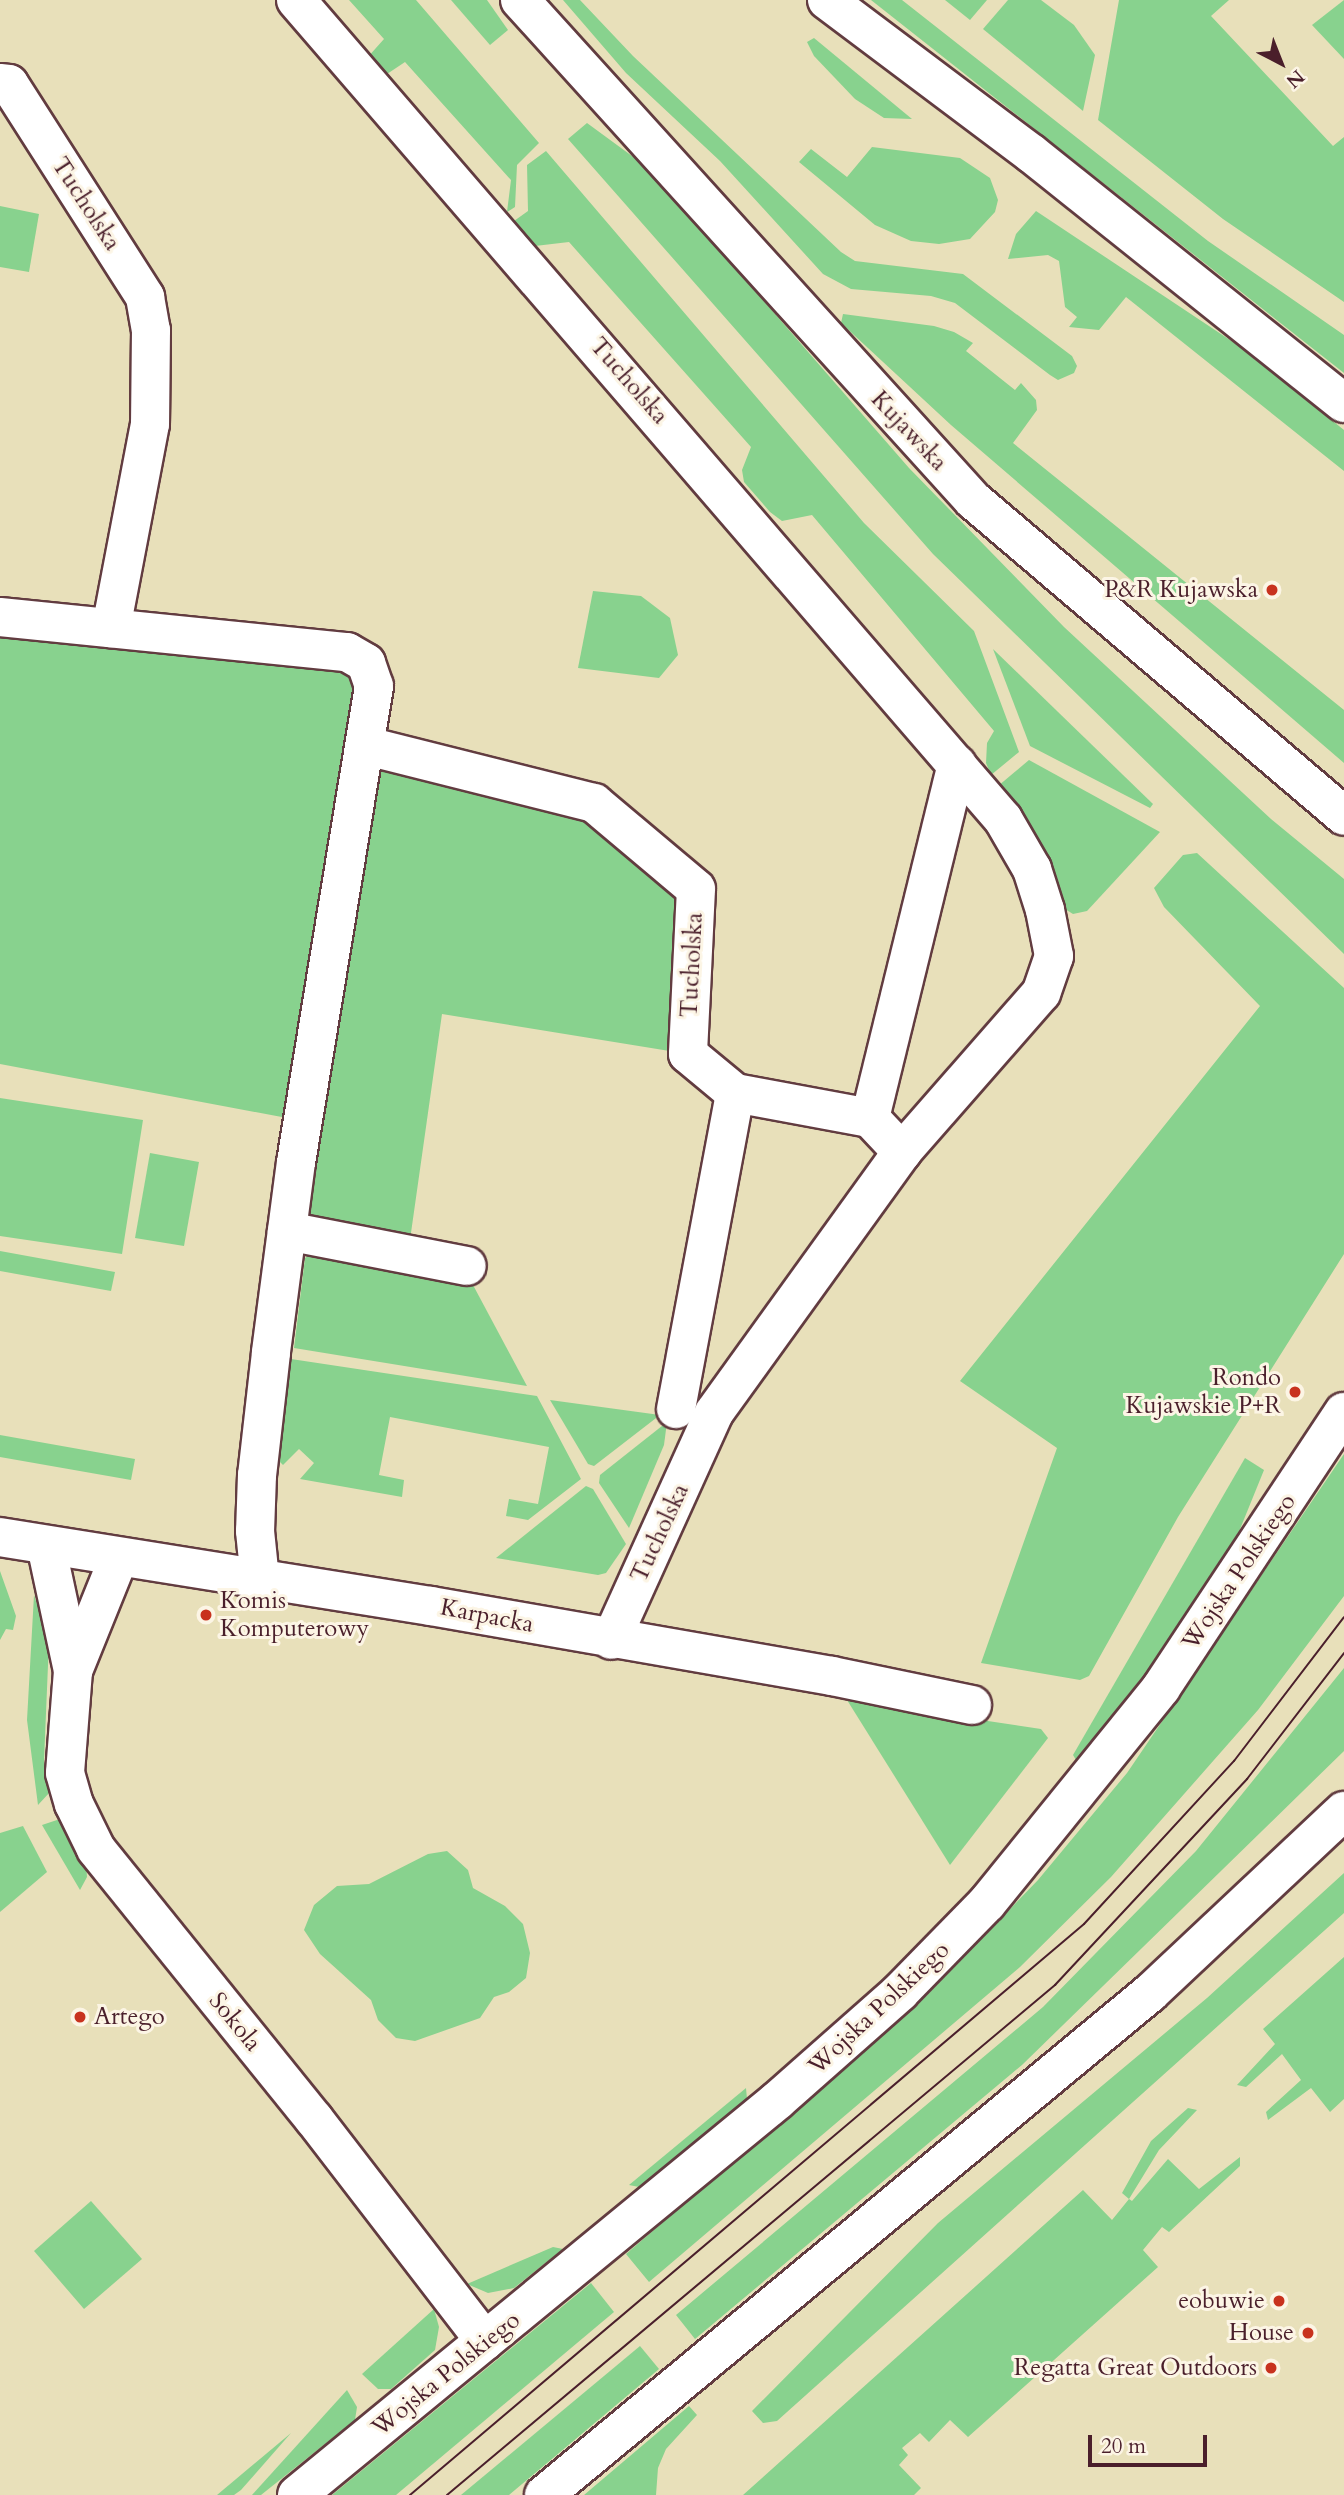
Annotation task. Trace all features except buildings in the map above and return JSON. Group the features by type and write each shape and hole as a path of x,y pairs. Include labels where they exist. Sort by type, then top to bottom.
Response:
{"street":[{"name":"Tucholska","path":"296,0 1003,819 1031,869 1054,956 1041,993 902,1152 714,1413 611,1640"},
{"name":"Kujawska","path":"520,0 973,500 1344,816"},
{"path":"827,0 1032,154 1344,403"},
{"name":"Tucholska","path":"0,83 9,84 145,297 151,331 150,424 111,628"},
{"path":"0,617 347,652 366,663 374,685 367,746 287,1231 257,1475 255,1531 260,1578"},
{"name":"Tucholska","path":"367,746 594,803 696,889 688,1054 735,1093 870,1118"},
{"path":"902,1152 870,1118 957,765"},
{"path":"676,1409 735,1093"},
{"path":"287,1231 467,1266"},
{"name":"Wojska Polskiego","path":"297,2495 778,2100 900,1992 987,1903 1161,1688 1344,1412"},
{"name":"Karpacka","path":"0,1537 260,1578 832,1676 972,1705"},
{"name":"Sokola","path":"46,1545 73,1671 65,1773 74,1804 96,1849 314,2119 485,2342"},
{"name":"Sokola","path":"73,1671 119,1557"},
{"path":"544,2495 1150,1993 1344,1811"}],"green space":[{"path":"349,0 416,0 539,143 517,165 515,207 507,212 511,180 405,62 384,76 367,58 384,39"},
{"path":"451,0 487,0 508,30 490,45"},
{"path":"563,0 580,0 633,56 841,252 855,261 963,274 1072,356 1077,366 1074,373 1058,380 955,303 931,296 851,289 823,274 720,161 626,73"},
{"path":"871,0 902,0 1208,241 1344,335 1344,373"},
{"path":"945,0 987,0 970,20"},
{"path":"1008,0 1041,0 1074,25 1095,55 1083,111 983,29"},
{"path":"1119,0 1229,0 1211,16 1333,146 1344,137 1344,302 1223,219 1098,120"},
{"path":"1344,0 1344,59 1312,25"},
{"path":"814,38 912,119 884,118 855,99 814,56 807,42"},
{"path":"587,123 647,167 909,468 1064,627 1271,819 1344,879 1344,954 933,554 568,139"},
{"path":"872,147 960,158 990,178 998,200 995,212 970,239 939,244 911,241 875,225 799,162 811,149 847,177"},
{"path":"546,151 864,523 974,631 1019,752 991,775 986,763 987,743 994,731 812,515 782,521 770,512 744,482 742,470 751,447 569,242 535,246 514,221 528,211 527,165"},
{"path":"0,206 39,214 29,272 0,267"},
{"path":"1036,211 1236,344 1344,430 1344,471 1126,297 1099,330 1069,327 1077,317 1065,307 1059,261 1048,255 1008,259 1016,234"},
{"path":"843,314 934,326 954,332 973,343 966,351 1015,390 1021,383 1036,400 1037,410 1013,443 1344,710 1344,763 951,425 841,323"},
{"path":"593,591 641,596 670,618 678,655 659,678 578,668"},
{"path":"0,617 347,652 367,746 594,803 696,889 688,1054 442,1014 408,1254 287,1231 303,1121 0,1064"},
{"path":"993,649 1153,804 1150,808 1030,746"},
{"path":"1029,760 1160,832 1087,911 1073,914 1065,909 998,786"},
{"path":"1197,853 1344,988 1344,1254 1178,1517 1089,1676 1080,1680 981,1663 1057,1448 960,1381 1260,1006 1164,907 1154,888 1183,855"},
{"path":"0,1098 143,1120 122,1254 0,1236"},
{"path":"150,1153 199,1162 184,1246 135,1238"},
{"path":"318,1248 464,1278 473,1285 527,1386 294,1348 305,1258"},
{"path":"0,1251 115,1272 111,1291 0,1271"},
{"path":"291,1359 537,1396 581,1479 528,1520 506,1516 509,1499 538,1504 549,1447 390,1417 379,1475 404,1480 402,1497 300,1479 314,1463 299,1449 283,1465 279,1461"},
{"path":"550,1400 660,1415 594,1466 588,1464"},
{"path":"667,1422 664,1445 629,1528 599,1483 600,1475"},
{"path":"0,1435 135,1459 131,1480 0,1457"},
{"path":"1344,1454 1344,1596 1258,1710 1111,1877 1020,1967 649,2282 626,2254 927,1995 1038,1880 1127,1773"},
{"path":"1245,1458 1264,1470 1238,1534 1148,1670 1076,1760 1073,1755"},
{"path":"586,1486 593,1489 626,1544 606,1573 598,1575 496,1558"},
{"path":"0,1571 16,1616 13,1630 6,1629 0,1640"},
{"path":"34,1595 49,1641 44,1761 50,1792 38,1805 27,1720"},
{"path":"1344,1668 1344,1751 1022,2065 695,2339 676,2315 1043,2007 1196,1851"},
{"path":"847,1700 1041,1729 1048,1738 950,1865"},
{"path":"63,1818 86,1862 87,1877 80,1890 42,1825"},
{"path":"23,1826 47,1872 0,1912 0,1833"},
{"path":"447,1851 468,1870 473,1888 505,1906 523,1924 530,1953 526,1978 509,1992 494,1997 480,2018 415,2041 396,2038 378,2020 371,2000 320,1954 304,1930 314,1905 337,1886 369,1884 428,1854"},
{"path":"1344,1873 1344,1913 777,2421 763,2423 752,2411 938,2223 1207,1998"},
{"path":"1344,1957 1344,2099 1330,2112 1311,2088 1268,2120 1266,2112 1301,2080 1282,2054 1246,2087 1237,2085 1275,2044 1263,2029"},
{"path":"746,2088 747,2099 639,2187 629,2185"},
{"path":"1188,2108 1197,2110 1159,2150 1129,2199 1122,2193 1151,2141"},
{"path":"1240,2157 1240,2166 1169,2232 1162,2227 1143,2250 1158,2267 968,2437 950,2420 929,2442 920,2433 902,2448 908,2455 899,2465 921,2488 914,2495 743,2495 1083,2190 1112,2220 1129,2199 1132,2201 1168,2159 1199,2189"},
{"path":"91,2201 142,2259 84,2309 34,2251"},
{"path":"553,2247 563,2249 514,2288 488,2293 467,2284"},
{"path":"591,2283 614,2312 396,2495 332,2495"},
{"path":"434,2309 439,2327 435,2350 391,2389 378,2389 362,2374"},
{"path":"640,2346 659,2369 509,2495 461,2495"},
{"path":"347,2390 357,2407 355,2420 261,2495 252,2495"},
{"path":"689,2406 697,2415 666,2449 658,2468 656,2495 584,2495"},
{"path":"291,2433 241,2490 234,2495 217,2495"}],"tram line":[{"path":"410,2495 1084,1924 1234,1761 1344,1617"},
{"path":"447,2495 1055,1985 1247,1779 1344,1653"}],"place":[{"name":"P&R Kujawska","path":"1272,590"},
{"name":"Rondo Kujawskie P+R","path":"1295,1392"},
{"name":"Komis Komputerowy","path":"206,1615"},
{"name":"Artego","path":"80,2017"},
{"name":"eobuwie","path":"1279,2301"},
{"name":"House","path":"1308,2333"},
{"name":"Regatta Great Outdoors","path":"1271,2368"}]}
